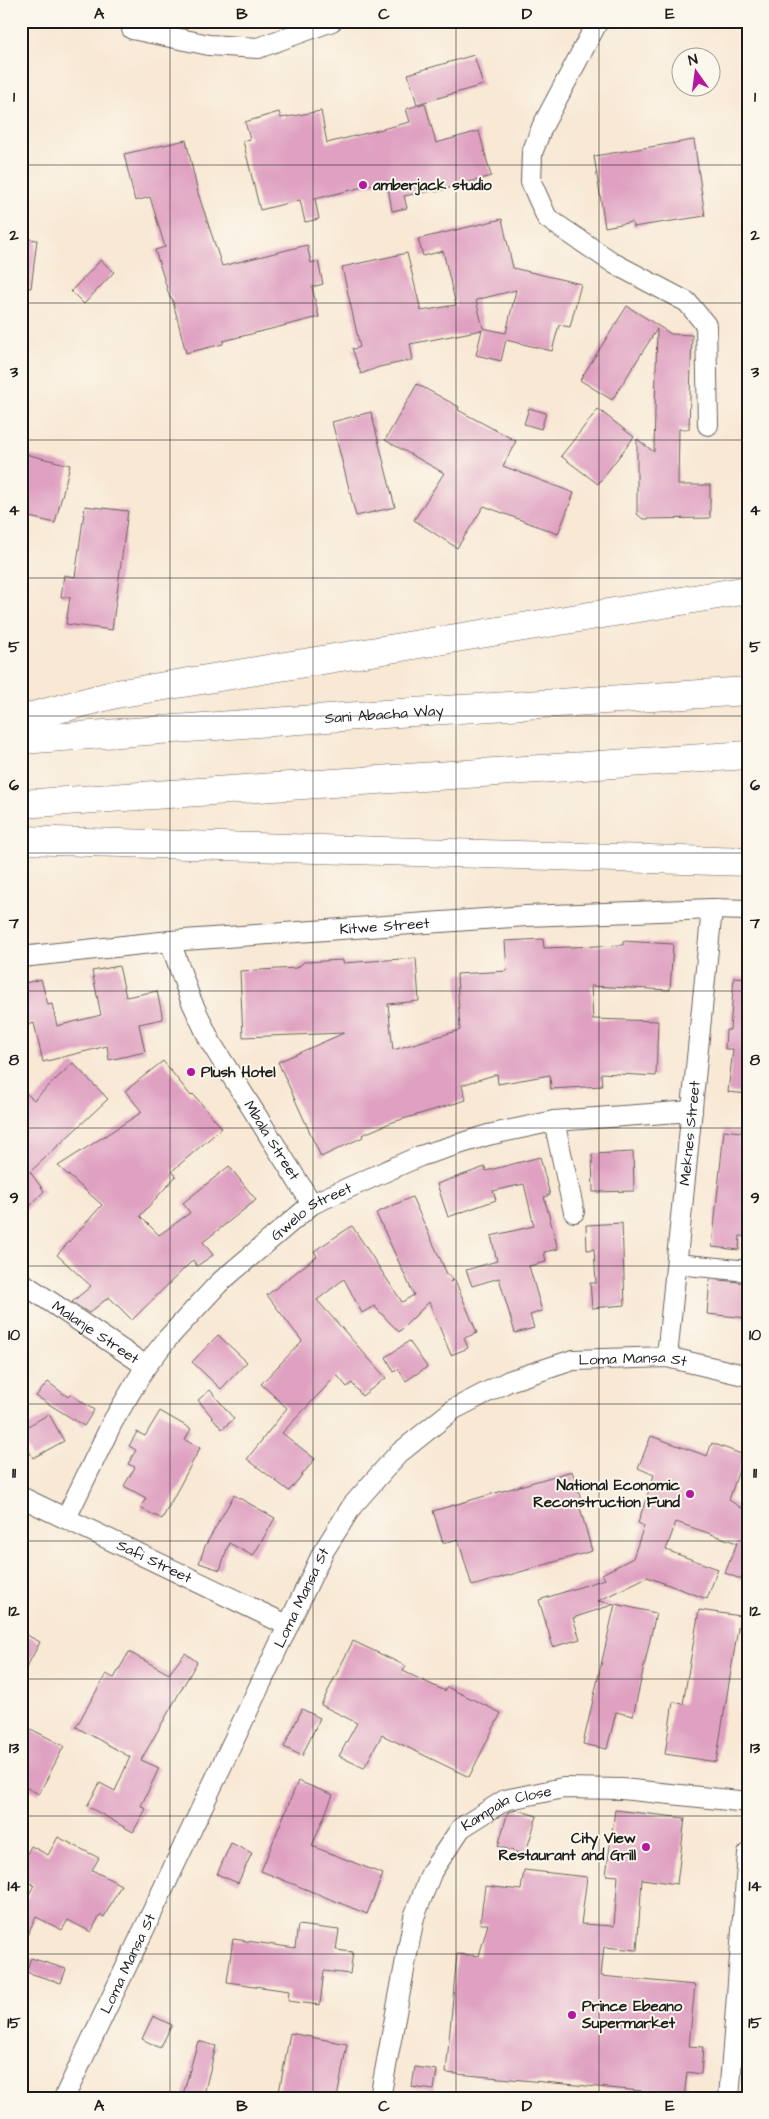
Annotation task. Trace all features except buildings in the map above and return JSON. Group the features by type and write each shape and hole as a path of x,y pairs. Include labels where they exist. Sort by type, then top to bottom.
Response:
{"highway":[{"path":"21,719 116,694 748,590"},
{"name":"Sani Abacha Way","path":"21,740 403,712 748,691"},
{"path":"21,804 748,755"},
{"path":"21,840 748,862"}],"street":[{"path":"132,29 209,46 258,48 332,21"},
{"path":"598,21 542,127 532,152 531,182 547,218 615,264 687,302 698,313 706,325 708,425"},
{"name":"Kitwe Street","path":"21,957 170,941 526,916 712,909 748,910"},
{"name":"Meknes Street","path":"667,1357 712,909"},
{"name":"Mbala Street","path":"170,941 190,998 211,1043 312,1204"},
{"name":"Gwelo Street","path":"66,1518 113,1422 146,1366 168,1338 219,1282 312,1204 420,1156 488,1134 554,1121 692,1111"},
{"path":"554,1121 574,1212"},
{"path":"677,1264 748,1271"},
{"name":"Malanje Street","path":"21,1282 146,1366"},
{"name":"Loma Mansa St","path":"64,2098 323,1552 352,1506 398,1454 454,1409 509,1381 573,1360 667,1357 748,1376"},
{"name":"Safi Street","path":"21,1497 287,1625"},
{"name":"Kampala Close","path":"380,2098 414,1917 432,1871 461,1828 505,1800 563,1788 622,1789 748,1802"},
{"path":"729,2098 748,1854"}],"place":[{"name":"amberjack studio","path":"363,185"},
{"name":"Plush Hotel","path":"191,1072"},
{"name":"National Economic Reconstruction Fund","path":"690,1494"},
{"name":"City View Restaurant and Grill","path":"646,1847"},
{"name":"Prince Ebeano Supermarket","path":"572,2015"}]}
